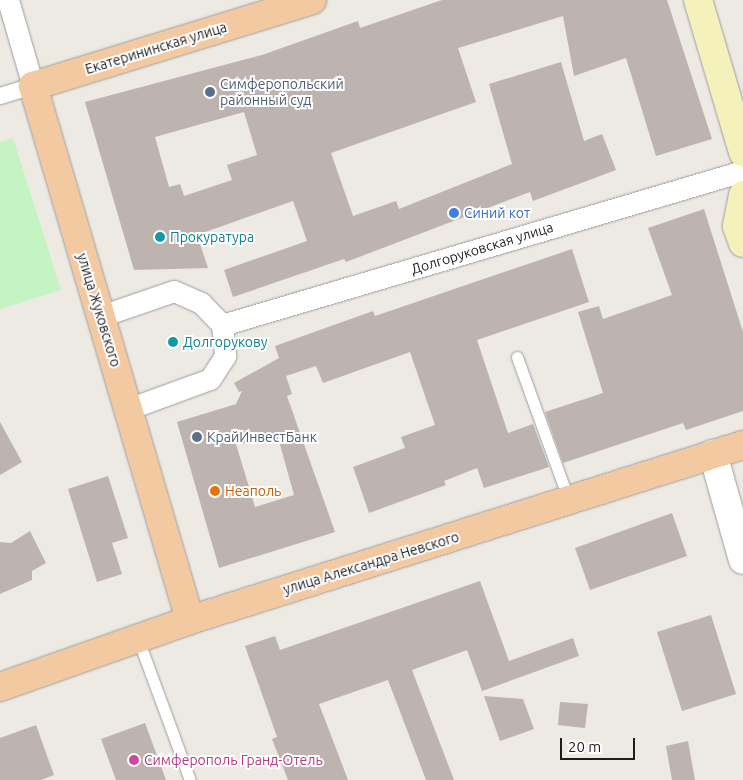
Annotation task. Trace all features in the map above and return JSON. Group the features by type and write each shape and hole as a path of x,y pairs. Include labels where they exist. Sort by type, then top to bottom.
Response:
{"main road":[{"name":"Екатерининская улица","path":"32,86 312,0"},
{"path":"698,0 743,152"},
{"name":"улица Жуковского","path":"32,86 190,620"},
{"path":"743,196 737,226 743,243"},
{"name":"улица Александра Невского","path":"0,687 190,620 743,445"}],"street":[{"name":"улица Жуковского","path":"8,0 32,86"},
{"name":"Екатерининская улица","path":"0,96 32,86"},
{"name":"Долгоруковская улица","path":"222,325 743,171"},
{"path":"101,316 174,292 201,303 222,325 225,356 210,379 128,409"},
{"path":"713,454 743,560"}],"lane":[{"path":"517,357 569,501"},
{"path":"138,639 190,780"}],"green space":[{"path":"13,138 61,290 0,309 0,142"}],"building":[{"path":"442,0 667,0 712,139 656,156 626,58 574,76 563,16 458,48 476,102 331,153 353,216 396,201 399,209 512,164 489,84 561,62 584,141 602,134 616,170 533,201 530,192 346,262 344,259 233,297 224,270 307,241 293,201 197,235 208,268 134,270 85,102 262,55 358,21 360,28","holes":["244,112 257,155 227,165 232,180 184,196 180,184 169,187 155,137"]},
{"path":"704,209 743,332 743,411 686,430 683,423 563,463 545,412 603,393 578,312 599,306 603,319 672,295 648,228"},
{"path":"572,249 589,302 477,340 508,433 533,424 549,467 484,488 477,468 444,481 446,485 369,513 353,467 405,448 401,437 435,425 410,352 323,383 316,366 286,376 292,394 287,396 335,532 219,568 177,422 236,404 242,391 239,392 234,383 279,358 275,346 373,311 375,316","holes":["279,441 294,495 255,507 236,444"]},
{"path":"0,422 22,462 0,475"},
{"path":"108,476 128,538 112,543 122,574 97,582 68,489"},
{"path":"672,513 687,556 590,590 575,548"},
{"path":"30,531 46,563 32,571 32,580 0,594 0,542 11,543"},
{"path":"480,581 509,661 573,638 579,656 482,691 467,650 412,670 454,780 426,780 388,680 319,704 348,780 288,780 272,739 277,737 245,646 275,636 280,650"},
{"path":"711,615 736,694 682,711 657,632"},
{"path":"484,696 523,699 534,729 500,741"},
{"path":"560,702 588,704 585,728 558,725"},
{"name":"Симферополь Гранд-Отель","path":"145,723 166,780 116,780 101,739"},
{"path":"36,725 54,775 41,780 0,780 0,738"},
{"path":"688,741 695,780 672,780 666,746"}],"place":[{"name":"Симферопольский районный суд","path":"210,92"},
{"name":"Синий кот","path":"454,213"},
{"name":"Прокуратура","path":"160,237"},
{"name":"Долгорукову","path":"173,342"},
{"name":"КрайИнвестБанк","path":"197,437"},
{"name":"Неаполь","path":"215,491"},
{"name":"Симферополь Гранд-Отель","path":"134,760"}]}
